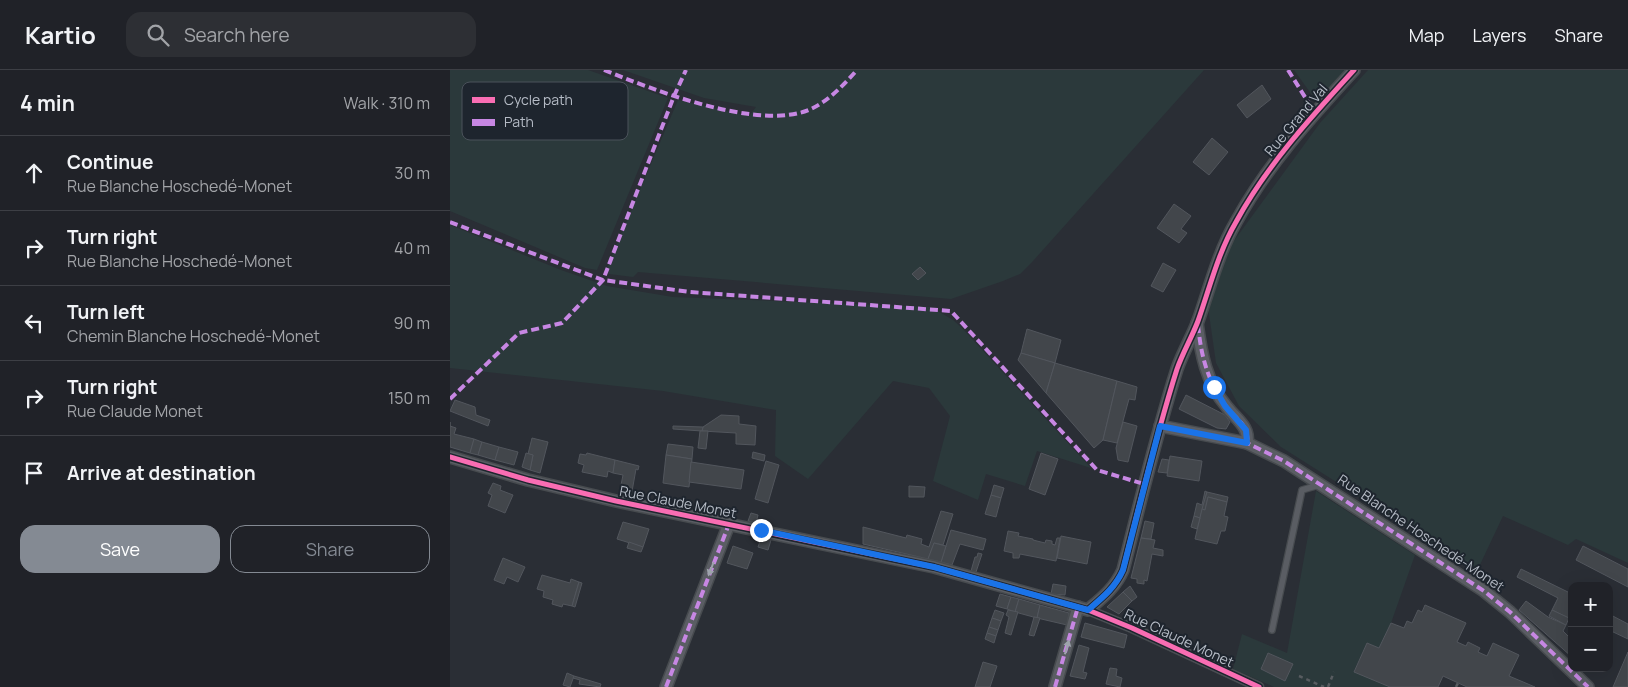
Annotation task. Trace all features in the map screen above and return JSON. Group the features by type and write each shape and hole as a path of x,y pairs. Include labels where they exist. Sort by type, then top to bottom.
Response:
{"street":[{"name":"Rue Grand Val","path":"1197,323 1212,273 1235,222 1270,168 1315,113 1354,70"},
{"path":"1055,687 1083,609 1108,592 1118,581 1123,570 1160,426 1186,344 1197,323"},
{"path":"1197,323 1201,356 1206,372 1225,406 1246,430 1247,443"},
{"name":"Rue Blanche Hoschedé-Monet","path":"1160,426 1247,443 1284,461 1484,591 1510,612 1588,687"},
{"name":"Rue Claude Monet","path":"450,457 528,480 616,501 934,567 1083,609 1132,628 1259,687"},
{"path":"666,687 729,524"}],"lane":[{"path":"1272,630 1302,490 1320,484"}],"path":[{"path":"1299,676 1326,687 1334,672"},
{"path":"1456,687 1458,683"}],"shaded area":[{"path":"450,70 588,70 622,82 462,82 462,140 628,140 628,84 668,98 597,270 585,268 450,211"},
{"path":"623,70 1204,70 1020,274 951,299 638,272 633,277 609,274 606,270 678,100 749,116 756,107 704,98"},
{"path":"1294,70 1348,70 1317,102"},
{"path":"1368,70 1628,70 1628,563 1576,539 1568,545 1503,516 1477,571 1281,447 1239,406 1216,363 1208,307 1225,253 1320,123"},
{"path":"450,225 561,270 607,286 673,297 931,307 953,320 962,328 1091,468 1037,451 1025,486 986,474 978,500 933,481 950,416 929,388 893,381 808,479 775,456 776,410 663,391 450,368"},
{"path":"1316,491 1415,555 1391,623 1379,648 1367,643 1354,671 1390,687 1274,687 1233,669 1242,634 1287,653"}],"building":[{"path":"1262,85 1271,99 1247,118 1237,105"},
{"path":"1212,138 1228,152 1209,175 1193,162"},
{"path":"1174,204 1191,216 1181,229 1187,233 1179,243 1157,228"},
{"path":"1163,263 1176,270 1163,292 1151,286"},
{"path":"920,267 926,273 918,280 912,274"},
{"path":"1027,329 1061,340 1055,363 1021,353"},
{"path":"1021,353 1055,363 1046,393 1018,360"},
{"path":"1055,363 1117,381 1103,440 1094,448 1046,393"},
{"path":"1117,381 1137,387 1135,400 1129,399 1117,443 1103,440"},
{"path":"1186,395 1225,415 1230,422 1226,429 1217,428 1179,409"},
{"path":"455,400 475,407 476,415 490,420 488,426 450,411"},
{"path":"721,415 739,416 739,424 756,426 755,445 736,444 736,433 702,431 703,427"},
{"path":"1123,422 1137,426 1128,462 1118,460 1116,448"},
{"path":"450,426 456,428 454,434 474,439 470,453 450,447"},
{"path":"673,426 703,427 702,431 673,429"},
{"path":"700,431 708,431 706,449 698,448"},
{"path":"532,438 548,442 540,473 530,470 533,455 528,454"},
{"path":"474,439 482,442 478,455 470,453"},
{"path":"482,442 499,447 495,460 478,455"},
{"path":"668,444 693,447 692,459 666,455"},
{"path":"499,447 518,452 514,465 495,460"},
{"path":"753,452 765,455 764,461 752,458"},
{"path":"526,453 533,455 530,470 522,467"},
{"path":"587,453 615,460 613,473 608,471 607,477 582,472 584,465 578,463 580,454 586,455"},
{"path":"1041,453 1058,459 1045,495 1029,489"},
{"path":"666,455 692,459 689,487 663,483"},
{"path":"1170,456 1202,461 1199,481 1167,476"},
{"path":"1162,459 1169,460 1167,473 1158,472"},
{"path":"615,460 639,466 638,470 636,469 631,497 619,495 623,475 613,473"},
{"path":"766,461 779,465 768,503 755,499"},
{"path":"691,462 744,470 741,489 689,482"},
{"path":"493,483 501,486 500,490 513,495 505,513 488,506 492,495 488,493"},
{"path":"994,485 1004,488 1001,498 991,495"},
{"path":"909,486 925,487 924,497 909,497"},
{"path":"1205,491 1207,492 1200,518 1194,516 1197,503 1202,505"},
{"path":"1207,492 1228,497 1227,502 1208,497 1205,510 1202,509"},
{"path":"991,495 1001,498 996,517 985,514"},
{"path":"1208,497 1227,502 1224,516 1228,517 1225,531 1221,531 1217,544 1195,539 1202,509 1205,510"},
{"path":"941,511 953,514 943,545 934,543 928,559 863,544 863,527 906,538 907,535 922,539 921,544 929,547"},
{"path":"751,513 758,515 756,523 748,521"},
{"path":"1194,516 1200,518 1197,529 1191,527"},
{"path":"1145,521 1154,523 1151,539 1141,538"},
{"path":"623,522 649,529 643,547 617,539"},
{"path":"951,530 986,539 983,550 960,544 952,565 941,562"},
{"path":"1008,531 1019,533 1018,536 1045,543 1046,540 1052,541 1052,544 1055,545 1057,538 1060,538 1056,561 1020,554 1019,558 1013,558 1013,553 1004,551"},
{"path":"1061,536 1091,542 1087,564 1057,558"},
{"path":"761,538 771,540 768,550 758,547"},
{"path":"1141,538 1155,540 1153,548 1163,550 1163,556 1152,554 1147,581 1144,580 1144,584 1137,583 1137,579 1131,578"},
{"path":"629,542 643,547 641,552 627,548"},
{"path":"934,543 946,546 941,562 928,559"},
{"path":"733,546 753,553 747,569 727,563"},
{"path":"1583,546 1628,569 1628,587 1576,560"},
{"path":"978,553 982,554 976,572 971,571 975,557 977,557"},
{"path":"503,558 525,567 518,582 507,577 504,584 494,580"},
{"path":"1521,569 1568,592 1568,618 1552,610 1558,598 1517,577"},
{"path":"542,575 570,583 571,579 579,582 572,606 563,604 562,607 552,604 553,600 543,597 544,591 537,589"},
{"path":"579,582 582,583 575,607 572,606"},
{"path":"1053,584 1066,586 1065,595 1051,594"},
{"path":"1130,586 1137,597 1132,601 1123,592"},
{"path":"1123,592 1132,601 1119,614 1107,607"},
{"path":"1000,594 1011,597 1007,609 996,606"},
{"path":"1011,597 1019,599 1015,612 1007,609"},
{"path":"1019,599 1040,605 1037,618 1015,612"},
{"path":"1526,601 1548,617 1566,625 1563,631 1568,636 1568,653 1519,610"},
{"path":"1040,605 1069,613 1067,625 1037,618"},
{"path":"1425,605 1466,623 1457,642 1466,646 1468,642 1480,648 1478,652 1487,656 1493,643 1519,655 1509,676 1535,687 1467,687 1443,676 1438,687 1390,687 1354,672 1367,643 1379,648 1391,623 1404,628 1407,621 1412,623 1418,610 1422,612"},
{"path":"995,610 1004,613 1001,621 992,618"},
{"path":"1008,610 1018,612 1011,635 1005,633 1009,617 1006,615"},
{"path":"1552,610 1568,618 1568,620 1566,625 1549,616"},
{"path":"1613,616 1628,624 1628,639 1613,632"},
{"path":"1034,617 1040,618 1034,636 1029,635"},
{"path":"992,618 1001,621 998,630 989,627"},
{"path":"1085,623 1127,635 1124,648 1081,637"},
{"path":"989,627 998,630 996,636 987,633"},
{"path":"987,633 996,636 994,643 985,639"},
{"path":"1079,645 1089,648 1083,672 1087,673 1085,679 1070,676"},
{"path":"1628,652 1628,687 1613,687"},
{"path":"1268,653 1293,664 1285,681 1261,669"},
{"path":"983,662 997,666 990,687 975,687"},
{"path":"1110,668 1117,669 1116,676 1122,678 1120,687 1106,684"},
{"path":"567,673 574,676 570,687 563,685"},
{"path":"574,676 601,684 600,687 579,684 580,680 573,678"}],"marked path":[{"path":"604,70 700,104 753,115 777,116 799,113 816,107 838,90 857,70"},
{"path":"450,399 519,333 562,323 603,280 674,96 686,70"},
{"path":"1288,70 1315,113 1313,115"},
{"path":"450,222 603,280 690,292 951,311 1097,470 1144,484"},
{"path":"1198,325 1203,357 1209,377 1225,405 1244,426 1247,443"},
{"path":"1160,426 1247,443 1284,461 1484,591 1510,612 1588,687"},
{"path":"666,687 729,524"},
{"path":"1055,687 1078,607"}],"cycle path":[{"path":"450,457 528,480 616,501 934,567 1088,610 1112,587 1123,570 1169,394 1177,369 1198,321 1219,258 1230,234 1248,201 1276,161 1354,70"},
{"path":"1088,610 1132,628 1259,687"}],"route":[{"path":"761,530 934,567 1088,610 1118,581 1123,570 1160,426 1247,443 1246,430 1241,422 1225,406 1214,387"}]}
